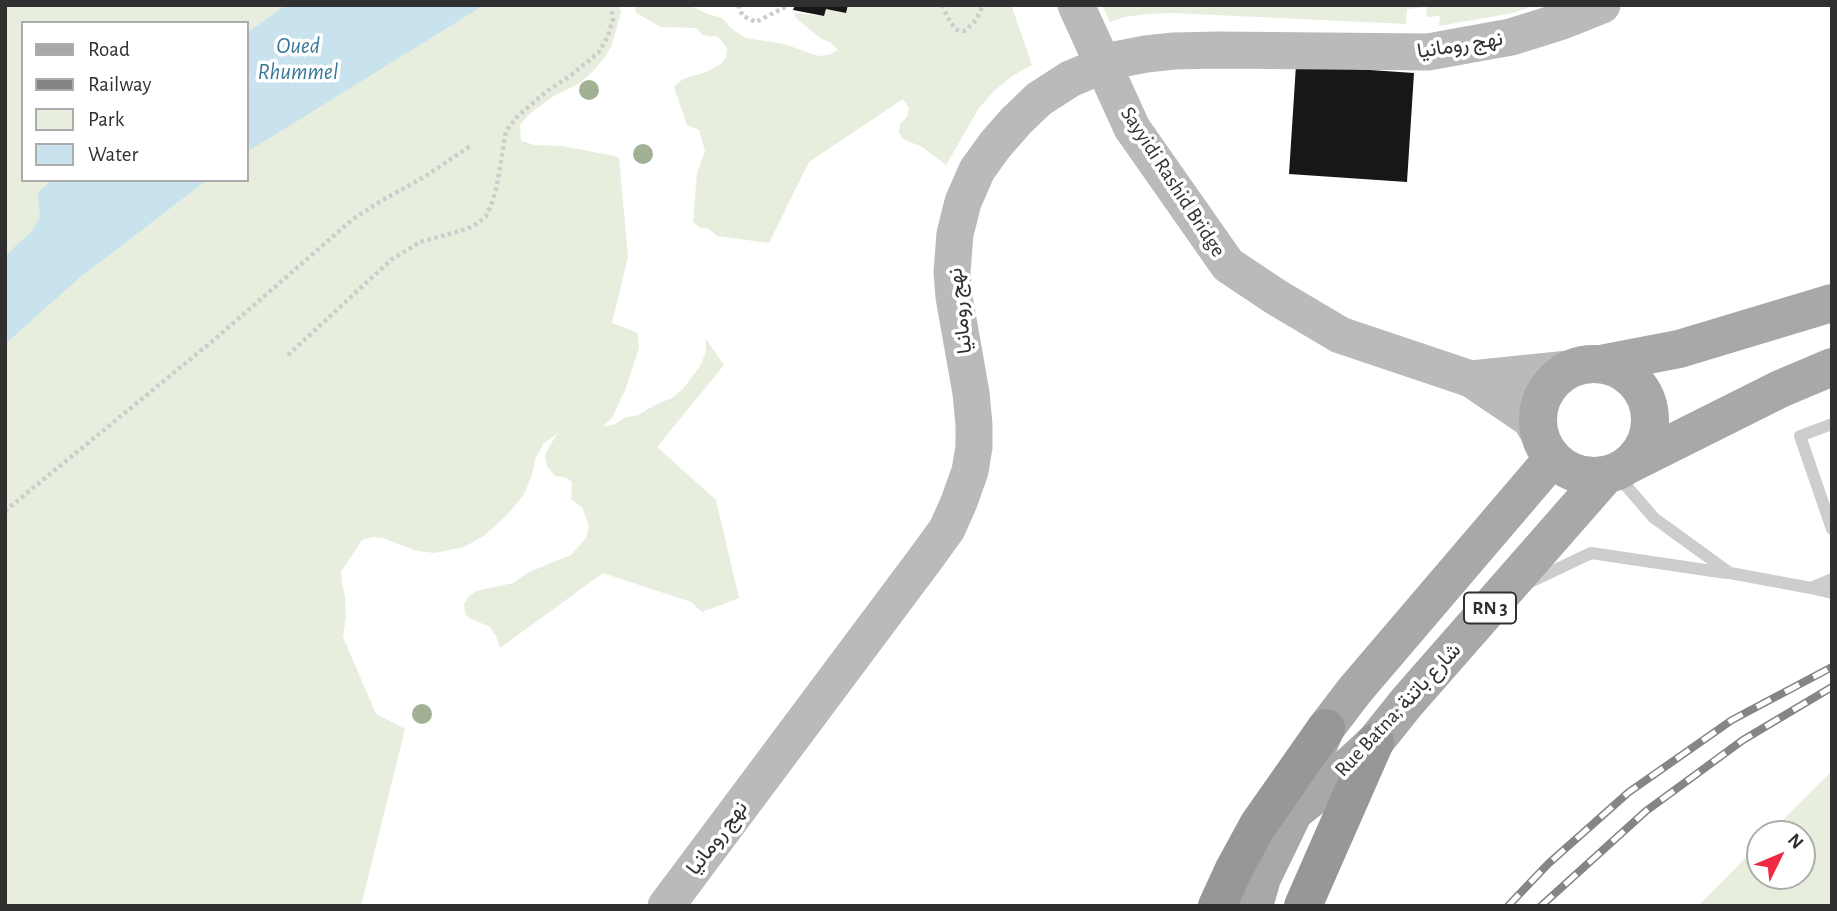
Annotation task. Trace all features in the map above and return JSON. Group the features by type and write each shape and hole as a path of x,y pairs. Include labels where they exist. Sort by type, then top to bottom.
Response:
{"highway":[{"name":"RN 3","path":"1217,906 1258,825 1326,728"},
{"name":"RN 3","path":"1303,906 1375,742"}],"main road":[{"path":"1585,366 1620,370 1635,382 1646,398 1650,417 1647,436 1639,454 1615,471 1587,475 1568,469 1546,446 1538,416 1542,397 1553,380 1585,366 1679,349 1832,303"},
{"name":"RN 3","path":"1615,471 1780,389 1832,367"},
{"name":"Rue Batna; شارع باتنة","path":"1254,906 1262,877 1294,812 1307,771 1326,728 1546,446"},
{"name":"Rue Batna; شارع باتنة","path":"1294,812 1333,782 1375,742 1407,702 1615,471"}],"street":[{"name":"Sayyidi Rashid Bridge","path":"1076,5 1132,128 1228,265 1340,335 1471,379"},
{"name":"نهج رومانيا","path":"666,906 947,529 970,471 974,447 971,393 953,284 955,234 963,202 978,170 1016,121 1039,99 1070,79 1115,60 1174,51 1428,52 1511,37 1563,21 1602,5"},
{"path":"1471,379 1585,366"},
{"path":"1471,379 1531,419 1546,446"}],"lane":[{"path":"1831,527 1800,436 1832,424"},
{"path":"1615,471 1654,518 1730,573"},
{"path":"1500,597 1591,553 1730,573 1832,593"},
{"path":"1811,588 1832,579"}],"path":[{"path":"740,5 738,9 743,16 755,22 789,5"},
{"path":"942,5 957,30 965,31 976,20 983,5"},
{"path":"288,355 391,260 420,242 467,229 486,216 497,185 506,131 517,117 540,97 599,52 608,36 613,19 612,11"},
{"path":"5,511 215,339 353,219 425,177 472,145"}],"green space":[{"path":"5,5 618,5 621,12 612,45 606,56 580,83 554,96 528,115 520,125 521,141 619,157 628,257 612,323 638,333 639,348 626,388 612,418 602,427 638,415 672,398 683,389 700,366 706,352 706,339 724,365 657,447 716,500 739,598 702,612 691,602 603,573 500,648 490,627 469,618 465,613 464,604 468,597 476,591 513,583 529,572 571,555 586,538 589,526 582,507 571,499 572,482 567,478 555,476 547,466 545,454 557,434 544,443 535,460 524,494 508,514 484,536 464,547 435,553 417,551 383,538 362,540 341,572 346,616 343,637 376,714 405,729 361,906 5,906"},
{"path":"634,5 689,5 722,18 746,38 784,44 818,56 829,55 838,50 797,19 794,13 824,16 826,9 846,13 848,5 1013,5 1032,65 1012,76 979,108 946,165 922,147 903,139 899,132 900,124 907,117 909,108 903,99 809,162 769,243 717,236 693,222 697,173 705,151 699,130 687,125 674,87 683,79 721,64 726,57 727,48 718,37 702,35 697,28 661,27 636,13"},
{"path":"1102,5 1535,5 1513,13 1439,26 1440,16 1427,17 1426,7 1407,9 1406,24 1173,13 1124,17 1110,22"},
{"path":"1832,771 1832,906 1698,906 1746,857 1746,890 1816,890 1816,820 1783,820"}],"water":[{"name":"Oued Rhummel","path":"286,5 484,5 248,151 248,32"},
{"path":"50,182 204,182 79,278 5,344 5,256 32,231 40,217 38,192"}],"building":[{"path":"795,5 848,5 846,13 826,9 824,16 793,10"},
{"path":"1296,65 1414,73 1407,182 1289,174"}],"railway":[{"path":"1508,906 1548,864 1629,792 1732,720 1832,667"},
{"path":"1541,906 1646,811 1743,740 1832,687"}]}
